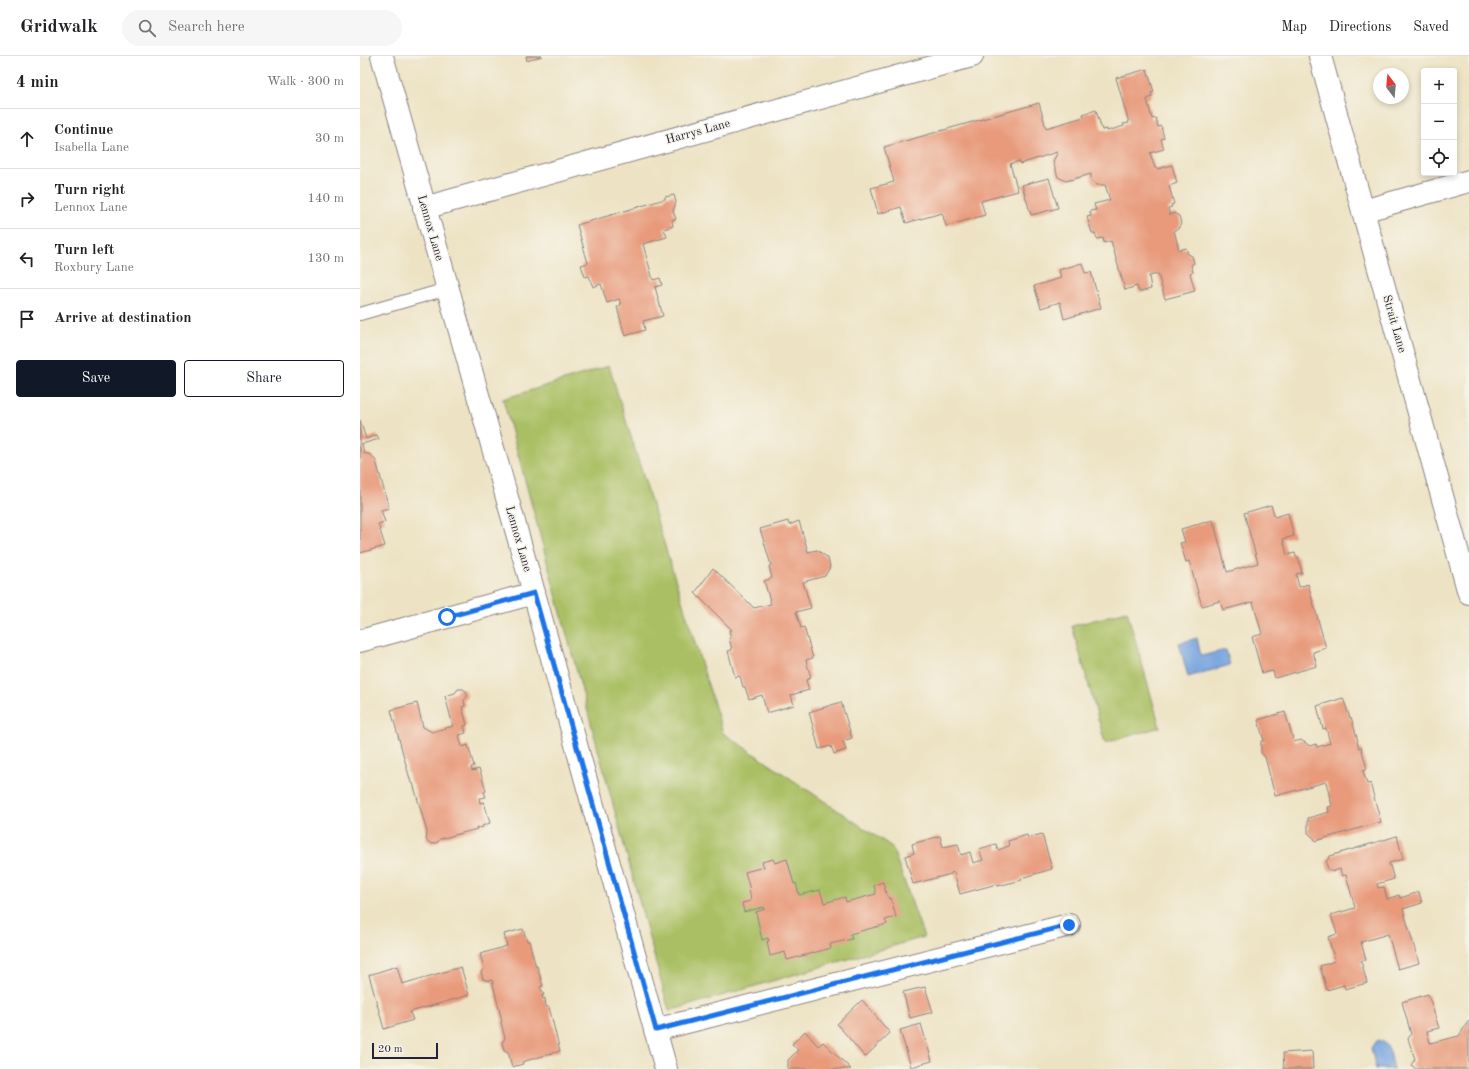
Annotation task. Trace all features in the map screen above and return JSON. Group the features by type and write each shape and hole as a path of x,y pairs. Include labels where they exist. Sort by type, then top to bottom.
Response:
{"street":[{"name":"Lennox Lane","path":"382,56 534,593 666,1069"},
{"name":"Harrys Lane","path":"424,208 972,56"},
{"name":"Strait Lane","path":"1320,56 1469,593"},
{"path":"1363,211 1469,181"},
{"path":"360,641 534,593"},
{"path":"656,1030 1069,925"}],"lane":[{"path":"360,314 447,289"}],"green space":[{"path":"609,366 723,733 892,847 924,937 669,1011 503,399"},
{"path":"1127,611 1160,727 1105,743 1072,626"}],"water":[{"path":"1197,638 1201,656 1226,650 1230,665 1188,677 1179,643"},
{"path":"1379,1040 1386,1044 1394,1069 1376,1069 1371,1048 1375,1042"}],"building":[{"path":"526,56 542,56 527,61"},
{"path":"1147,69 1154,92 1151,93 1152,97 1147,99 1152,119 1156,118 1158,127 1161,126 1164,138 1161,139 1164,149 1150,153 1155,168 1157,169 1172,165 1177,183 1169,186 1174,204 1171,205 1172,207 1168,208 1170,215 1174,213 1179,216 1181,223 1178,229 1174,230 1179,250 1186,248 1188,254 1192,256 1194,263 1191,265 1193,272 1190,273 1195,291 1165,299 1158,274 1149,276 1151,289 1139,292 1137,286 1125,290 1111,241 1104,243 1103,238 1097,239 1095,233 1092,233 1087,217 1091,216 1090,211 1096,210 1094,204 1110,200 1105,185 1097,185 1094,183 1091,179 1091,174 1066,181 1058,177 1053,161 1057,152 1020,164 1019,161 1010,164 1018,191 981,201 985,215 946,226 942,213 906,223 901,207 878,214 871,188 894,182 884,147 1039,103 1046,128 1084,117 1083,114 1096,110 1102,130 1107,129 1107,131 1124,126 1123,124 1129,123 1116,78"},
{"path":"1049,178 1058,208 1031,215 1022,185"},
{"path":"674,195 676,202 673,211 676,219 672,220 673,226 664,229 667,237 643,244 653,280 660,278 662,285 655,287 663,316 643,321 645,330 625,336 617,307 621,305 619,299 607,303 601,284 593,287 589,276 585,277 581,265 588,263 577,225"},
{"path":"1082,263 1085,273 1091,272 1101,308 1064,319 1060,302 1041,308 1034,286 1061,278 1059,270"},
{"path":"360,420 366,439 377,435 379,439 362,444 364,453 371,455 376,461 389,508 381,510 385,522 378,524 385,546 360,553"},
{"path":"1271,505 1275,517 1288,513 1294,536 1283,539 1287,555 1295,553 1296,557 1298,557 1302,573 1296,574 1299,587 1308,584 1326,648 1313,652 1317,666 1275,678 1273,671 1262,673 1252,637 1262,634 1253,602 1223,610 1220,601 1202,606 1189,561 1186,562 1180,543 1185,542 1181,529 1213,520 1227,572 1258,563 1244,513"},
{"path":"788,521 789,525 799,521 808,552 817,550 828,558 830,567 825,576 803,582 811,608 796,612 801,628 804,627 813,658 806,660 811,678 806,680 809,690 791,695 794,705 767,713 762,695 749,699 745,687 743,687 740,676 735,677 728,651 732,650 729,630 732,630 695,593 713,568 754,608 771,604 764,581 772,578 769,566 771,565 760,529"},
{"path":"458,689 463,689 467,694 467,697 464,700 465,706 462,707 467,725 464,726 466,733 459,735 462,747 468,745 474,766 471,767 472,771 479,769 481,774 486,791 484,792 486,797 479,798 480,803 484,802 490,823 482,826 483,827 476,827 477,829 440,839 438,842 432,844 426,840 427,832 413,783 411,783 391,710 417,703 423,727 432,732 453,726 445,696 455,693"},
{"path":"1343,698 1350,718 1351,717 1359,748 1361,747 1367,769 1363,771 1367,784 1370,783 1381,822 1315,841 1314,838 1308,833 1308,818 1329,812 1328,807 1332,806 1326,782 1275,796 1265,757 1261,753 1261,741 1264,741 1258,720 1285,712 1294,742 1301,740 1310,746 1316,744 1317,747 1330,743 1326,728 1323,729 1317,706"},
{"path":"841,702 852,738 843,741 846,750 834,754 831,746 819,749 809,712"},
{"path":"1042,834 1052,869 1021,878 1022,880 998,886 997,884 960,894 954,872 913,884 905,856 914,853 912,844 940,836 943,847 958,844 961,855 970,852 973,863 983,860 979,849 996,844 998,850 1009,846 1008,841 1027,835 1028,838"},
{"path":"1397,836 1403,859 1389,863 1394,879 1377,884 1378,888 1384,887 1387,899 1399,895 1400,898 1419,892 1422,903 1403,909 1419,963 1398,969 1388,934 1361,942 1366,960 1361,961 1367,983 1345,989 1344,985 1327,990 1320,966 1335,961 1328,937 1337,934 1331,915 1355,908 1346,875 1342,876 1340,869 1332,872 1328,869 1326,862 1330,856"},
{"path":"773,859 775,863 787,859 794,884 796,883 799,895 820,890 824,903 845,897 846,902 876,894 874,885 883,882 889,899 891,898 896,917 885,920 887,924 850,934 852,939 830,944 831,948 787,960 785,952 770,956 767,941 769,941 768,938 762,940 756,912 765,909 764,907 744,912 742,903 751,901 745,872 764,867 762,862"},
{"path":"523,929 527,941 529,941 536,967 537,966 543,986 540,987 544,995 542,995 543,999 545,998 546,1007 549,1007 560,1051 522,1062 523,1064 512,1067 508,1052 504,1050 502,1043 505,1038 492,980 489,981 483,979 481,972 484,968 480,954 507,946 504,934"},
{"path":"397,966 402,984 461,967 469,995 410,1012 413,1020 384,1029 369,975"},
{"path":"925,987 933,1012 910,1018 903,992"},
{"path":"1428,994 1439,1028 1427,1031 1430,1043 1459,1036 1469,1020 1469,1069 1416,1069 1411,1065 1415,1059 1408,1039 1411,1034 1402,1002"},
{"path":"862,1000 890,1033 865,1057 837,1024"},
{"path":"921,1024 932,1061 911,1067 900,1030"},
{"path":"805,1031 818,1046 823,1042 851,1069 788,1069 788,1060 798,1050 792,1044"},
{"path":"1312,1051 1313,1069 1284,1069 1283,1053"}],"route":[{"path":"447,617 534,593 656,1030 1069,925"}]}
